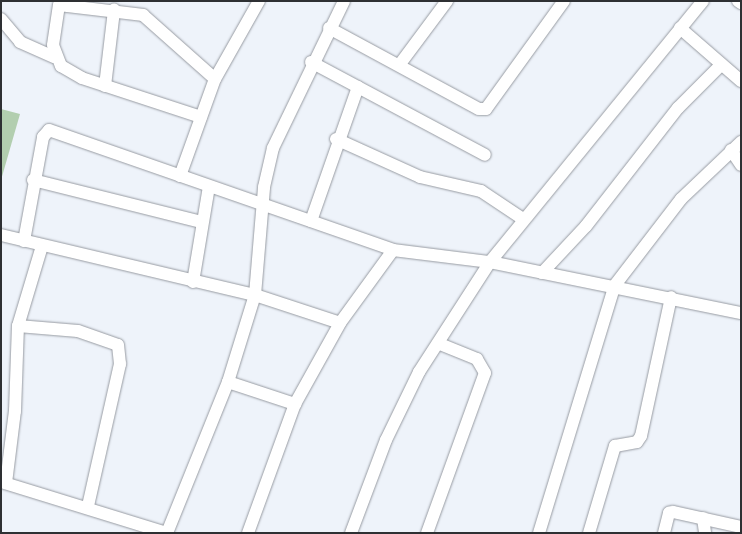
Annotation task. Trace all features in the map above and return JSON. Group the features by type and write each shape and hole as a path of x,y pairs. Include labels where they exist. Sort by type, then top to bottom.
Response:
{"street":[{"path":"180,176 215,79 259,1"},
{"path":"42,246 18,326 15,411 4,482 88,506 167,533 228,382 255,295 262,205 274,148 311,62 344,1"},
{"path":"400,64 447,1"},
{"path":"329,28 400,64 468,104 486,109 564,1"},
{"path":"351,533 401,407 490,262 523,219 703,1"},
{"path":"54,57 59,5 114,10 143,15 215,79"},
{"path":"105,86 114,10"},
{"path":"1,19 20,42 54,57 70,72 105,86 201,117"},
{"path":"680,28 741,81"},
{"path":"311,62 485,155"},
{"path":"542,273 586,226 678,108 721,65"},
{"path":"311,221 336,139 358,87"},
{"path":"24,241 43,137 49,130 393,250 490,262 615,285 741,313"},
{"path":"336,139 420,177 481,191 523,219"},
{"path":"539,533 615,285 681,199 736,146 741,165"},
{"path":"34,180 201,222"},
{"path":"193,282 201,222 209,186"},
{"path":"1,235 193,282 255,295 340,323"},
{"path":"248,533 295,404 340,323 393,250"},
{"path":"589,533 615,446 638,442 641,436 671,297"},
{"path":"18,326 78,331 118,345 120,364 88,506"},
{"path":"427,533 485,373 477,359 440,344"},
{"path":"228,382 295,404"},
{"path":"664,533 669,513 703,518 741,527"},
{"path":"703,518 705,533"}],"green space":[{"path":"1,109 20,114 1,180"}]}
